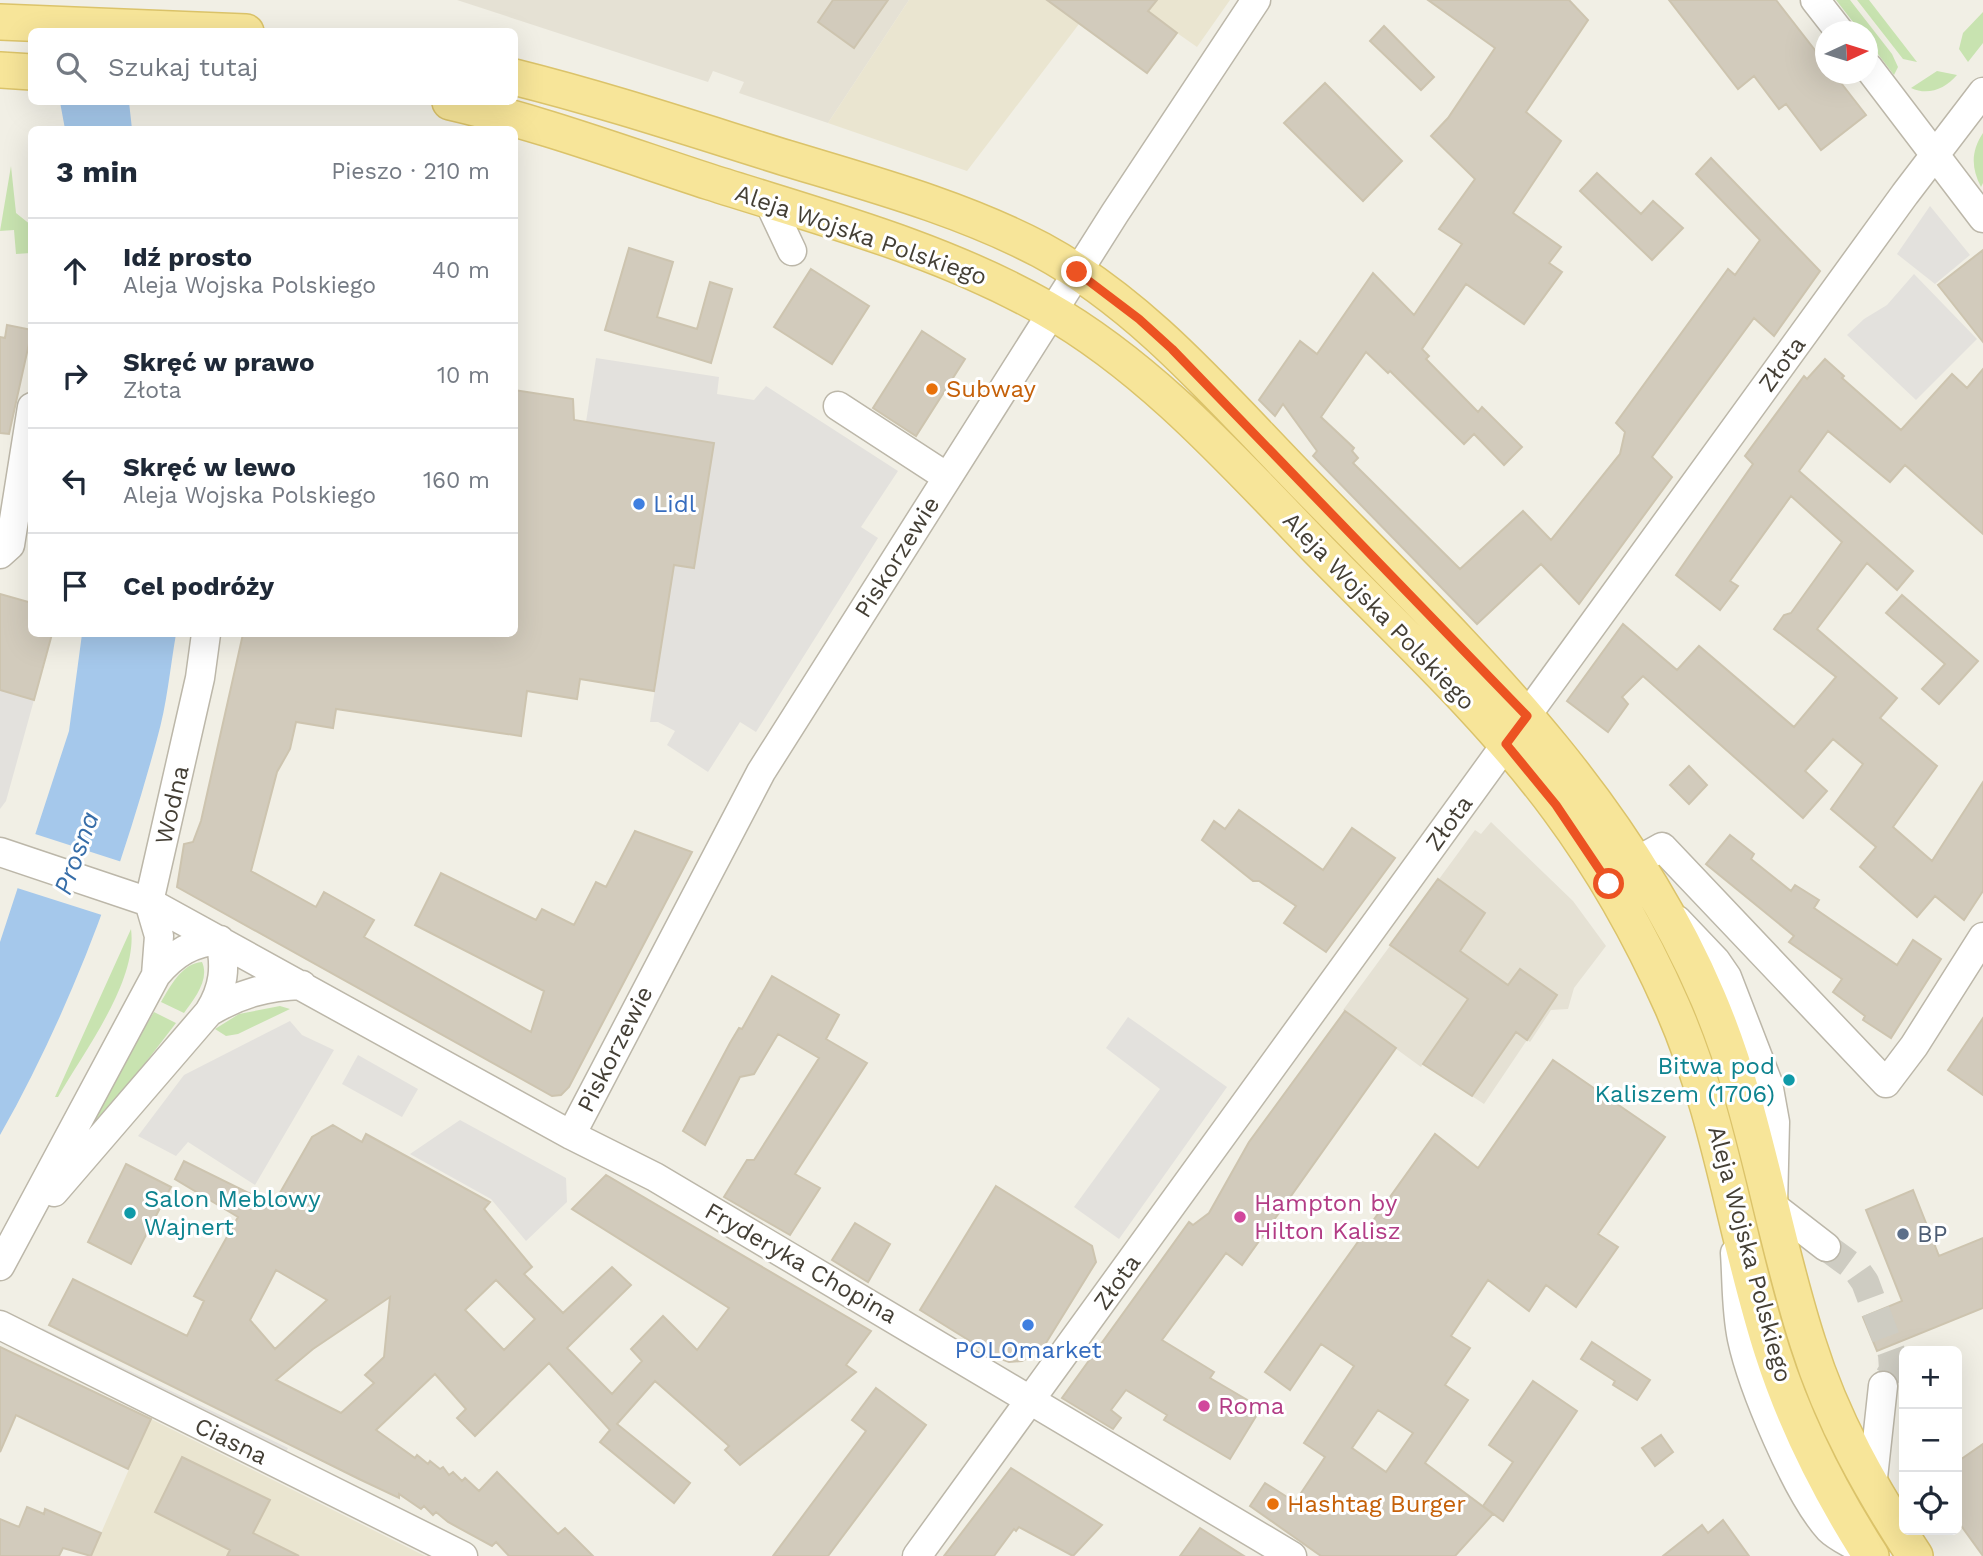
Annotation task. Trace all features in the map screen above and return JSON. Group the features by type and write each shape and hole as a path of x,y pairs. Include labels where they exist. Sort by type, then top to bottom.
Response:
{"main road":[{"path":"8,23 171,28"},
{"name":"Aleja Wojska Polskiego","path":"518,78 937,206 1008,234 1077,272 1139,319 1172,349 1527,716 1594,798 1637,861 1663,906 1727,1044 1745,1097 1807,1342 1834,1414 1872,1487 1915,1556"},
{"name":"Aleja Wojska Polskiego","path":"460,105 768,200 935,256 1052,312 1119,359 1202,432 1506,744 1585,845 1649,956 1694,1062 1733,1195 1759,1308 1786,1391 1822,1470 1869,1555"}],"street":[{"name":"Piskorzewie","path":"571,1135 761,772 1077,272 1256,0"},
{"path":"1815,0 1831,21"},
{"path":"1878,81 1983,218"},
{"name":"Złota","path":"917,1556 1983,92"},
{"path":"768,200 792,251"},
{"path":"838,405 947,477"},
{"path":"5,550 28,428"},
{"name":"Wodna","path":"156,975 159,936 140,898 200,678 206,637"},
{"path":"1637,861 1662,847 1886,1083 1914,1046 1983,937"},
{"name":"Fryderyka Chopina","path":"4,853 140,898 571,1135 655,1177 945,1347 1029,1402 1292,1556"},
{"path":"209,1012 216,1000 224,970 220,940"},
{"name":"Wodna","path":"0,1266 156,975 178,953 206,941 220,940"},
{"path":"209,1012 254,991 302,985"},
{"name":"Wodna","path":"18,1234 209,1012"},
{"path":"1773,1206 1826,1247"},
{"name":"Ciasna","path":"0,1325 463,1556"},
{"path":"1872,1487 1883,1386"}],"shaded area":[{"path":"457,0 909,0 828,123 739,93 744,82 713,71 708,82"},
{"path":"909,0 1230,0 1197,47 1177,33 1147,73 1079,24 967,171 828,123"},
{"path":"1930,206 1970,255 1935,284 1897,254"},
{"path":"1914,274 1977,339 1916,400 1847,335 1864,319 1887,305"},
{"path":"596,358 719,377 717,394 754,400 766,386 898,471 861,527 878,538 756,732 740,722 708,772 667,745 675,731 658,722 650,722 674,565 694,568 714,443 586,422"},
{"path":"0,690 34,700 6,801 0,809"},
{"path":"1491,822 1573,901 1606,946 1574,988 1568,1009 1551,1010 1530,1042 1527,1040 1484,1104 1423,1064 1421,1067 1343,1010 1475,830 1481,834"},
{"path":"1128,1017 1227,1087 1119,1239 1074,1207 1160,1089 1106,1048"},
{"path":"290,1021 302,1035 334,1050 255,1185 188,1142 176,1156 138,1136 184,1075"},
{"path":"358,1055 418,1089 402,1117 342,1084"},
{"path":"460,1120 566,1178 567,1202 526,1241 491,1199 410,1154"},
{"path":"42,1328 288,1448 283,1458 45,1340"},
{"path":"151,1419 425,1556 91,1556"}],"green space":[{"path":"1836,0 1850,0 1866,21 1852,21"},
{"path":"1857,0 1869,0 1917,62 1903,59 1878,27 1878,21 1873,21"},
{"path":"1983,12 1983,43 1968,62 1959,49 1963,33"},
{"path":"1878,36 1898,67 1894,75 1878,54"},
{"path":"1937,71 1957,75 1936,90 1911,88"},
{"path":"1983,133 1981,187 1975,173 1974,160 1976,146"},
{"path":"11,166 16,213 28,223 28,253 16,254 14,230 0,231"},
{"path":"131,929 131,949 118,993 94,1038 58,1097 55,1097"},
{"path":"202,962 202,982 184,1013 161,1002 183,971"},
{"path":"280,1006 290,1009 238,1034 226,1036 215,1029 239,1014"},
{"path":"154,1012 176,1023 73,1157 69,1152"}],"water":[{"path":"61,105 129,105 132,126 64,126"},
{"name":"Prosna","path":"82,637 176,637 160,726 143,790 110,892 49,1041 0,1135 0,942 69,731"}],"pier":[{"path":"39,0 124,1 127,28 43,28"},
{"path":"32,833 122,862 105,916 14,887"}],"building":[{"path":"833,0 888,0 854,48 818,22"},
{"path":"1047,0 1157,0 1148,11 1177,33 1147,73"},
{"path":"1428,0 1569,0 1588,20 1526,112 1561,141 1513,213 1561,247 1549,263 1562,272 1524,324 1466,284 1422,349 1429,356 1426,359 1478,412 1482,407 1522,447 1504,465 1474,434 1464,444 1390,371 1388,373 1366,352 1321,417 1354,448 1352,451 1358,458 1353,463 1460,569 1523,511 1551,540 1620,454 1625,432 1616,423 1728,269 1735,275 1760,240 1696,174 1711,158 1820,271 1774,336 1754,318 1652,457 1672,477 1579,604 1541,564 1477,624 1313,456 1317,451 1283,404 1275,416 1259,400 1300,341 1317,354 1373,273 1414,315 1462,244 1439,229 1475,179 1431,136 1448,118 1495,48"},
{"path":"1669,0 1776,0 1815,50 1815,84 1842,84 1866,115 1821,150 1786,104 1779,109 1754,76 1738,89"},
{"path":"1384,26 1434,77 1421,90 1370,41"},
{"path":"1325,83 1402,161 1363,201 1284,123"},
{"path":"1597,173 1641,214 1653,201 1683,228 1652,260 1580,191"},
{"path":"629,248 673,262 657,317 697,329 710,282 732,289 711,363 605,330"},
{"path":"1983,250 1983,342 1938,285"},
{"path":"811,269 869,306 832,364 774,327"},
{"path":"7,325 28,329 28,348 9,434 0,433 0,337 5,338"},
{"path":"922,331 965,359 916,436 873,408"},
{"path":"1825,359 1844,376 1842,378 1901,430 1952,374 1967,388 1983,369 1983,534 1905,465 1890,482 1828,431 1799,471 1913,571 1897,590 1867,563 1817,629 1897,698 1880,718 1937,766 1893,827 1932,861 1983,782 1983,891 1964,920 1935,896 1917,917 1860,867 1876,847 1831,809 1863,764 1833,739 1805,771 1827,791 1803,818 1643,676 1622,697 1628,704 1608,732 1567,701 1623,624 1677,670 1699,646 1794,727 1836,677 1774,629 1784,615 1791,613 1842,542 1791,496 1730,581 1738,586 1720,610 1676,575 1753,464 1745,456 1804,376 1807,379"},
{"path":"518,391 573,399 574,420 714,443 694,568 674,565 654,691 580,679 577,699 527,691 521,736 336,709 333,728 296,722 290,749 277,772 251,871 316,907 324,892 374,920 364,937 531,1032 544,991 415,925 441,873 536,920 542,909 574,925 596,882 606,887 635,831 692,852 569,1087 561,1095 552,1096 177,887 184,844 193,842 201,821 242,637 518,637"},
{"path":"0,594 28,602 28,637 51,637 34,700 0,690"},
{"path":"1902,595 1978,661 1939,704 1922,689 1945,664 1886,613"},
{"path":"1689,766 1707,785 1689,804 1670,785"},
{"path":"1239,810 1323,870 1352,828 1395,858 1326,952 1284,923 1296,906 1259,881 1253,881 1202,840 1214,821 1225,829"},
{"path":"1730,835 1754,854 1751,859 1791,891 1795,885 1819,900 1814,908 1897,965 1913,940 1941,959 1891,1038 1863,1020 1865,1016 1833,992 1842,979 1789,942 1794,936 1706,864"},
{"path":"1438,879 1485,913 1460,951 1508,985 1520,969 1557,995 1527,1040 1516,1032 1472,1096 1423,1064 1468,999 1390,945"},
{"path":"772,976 839,1015 826,1039 867,1063 795,1174 820,1188 790,1235 724,1197 747,1160 754,1160 819,1058 778,1034 754,1074 740,1077 705,1145 683,1131 730,1043 739,1028 742,1029"},
{"name":"Hampton by Hilton Kalisz","path":"1345,1011 1396,1048 1242,1265 1226,1253 1162,1340 1214,1372 1210,1378 1261,1408 1230,1459 1164,1420 1167,1415 1126,1390 1111,1410 1121,1418 1113,1429 1062,1398 1189,1222 1193,1225 1209,1213 1249,1142"},
{"path":"1983,1018 1983,1095 1948,1070"},
{"path":"1553,1060 1665,1137 1598,1234 1618,1247 1576,1307 1546,1285 1529,1311 1488,1280 1451,1336 1470,1348 1445,1385 1468,1400 1425,1463 1493,1514 1455,1556 1321,1556 1250,1506 1265,1483 1295,1502 1325,1457 1304,1443 1354,1366 1321,1344 1290,1390 1265,1372 1435,1134 1478,1168","holes":["1378,1410 1413,1433 1386,1472 1352,1448"]},
{"path":"333,1125 362,1142 366,1134 490,1202 484,1209 532,1267 524,1274 563,1313 612,1267 631,1285 567,1348 612,1394 642,1361 631,1349 663,1316 697,1350 729,1308 572,1209 606,1175 871,1331 846,1365 856,1372 740,1465 725,1450 729,1446 655,1381 617,1424 690,1483 674,1503 600,1442 610,1430 549,1363 475,1436 457,1418 466,1409 435,1374 376,1430 415,1458 417,1455 428,1464 430,1461 440,1469 443,1467 449,1475 453,1472 462,1481 465,1478 479,1491 497,1472 558,1534 565,1528 593,1556 509,1556 496,1542 492,1546 448,1522 436,1512 433,1515 424,1506 421,1509 399,1494 399,1498 49,1325 73,1279 187,1336 204,1301 194,1296 238,1217 175,1179 184,1161 273,1205 312,1137","holes":["276,1270 327,1300 275,1349 250,1320","496,1280 535,1319 504,1350 465,1310","390,1297 384,1357 365,1375 374,1383 341,1413 276,1380 313,1349"]},
{"name":"Salon Meblowy Wajnert","path":"126,1164 171,1187 131,1264 88,1242"},
{"path":"996,1186 1092,1246 1096,1262 1041,1351 1022,1361 1009,1362 996,1357 920,1310"},
{"path":"1913,1190 1939,1256 1983,1238 1983,1308 1877,1351 1863,1317 1902,1301 1866,1210"},
{"path":"855,1223 890,1244 868,1282 832,1260"},
{"path":"1592,1342 1650,1380 1637,1400 1613,1385 1615,1381 1581,1359"},
{"path":"0,1347 151,1419 128,1469 16,1415 0,1452"},
{"path":"1533,1381 1577,1411 1503,1521 1483,1506 1513,1462 1489,1445"},
{"path":"876,1388 926,1425 828,1556 773,1556 866,1431 852,1420"},
{"path":"1661,1435 1673,1452 1655,1466 1642,1448"},
{"path":"1983,1444 1983,1556 1962,1527 1962,1459"},
{"path":"182,1457 270,1500 253,1533 299,1556 227,1556 230,1550 155,1512"},
{"path":"1011,1468 1102,1525 1073,1556 1019,1527 1016,1531 1014,1529 994,1556 944,1556"},
{"path":"27,1507 44,1514 45,1509 101,1533 91,1556 63,1548 59,1556 0,1556 0,1519 19,1527"},
{"path":"1723,1520 1749,1556 1663,1556 1702,1525 1708,1533"},
{"path":"1200,1528 1244,1556 1180,1556"}],"tunnel":[{"path":"1826,1247 1856,1269 1865,1282 1892,1354 1893,1370 1883,1386"}],"place":[{"name":"Subway","path":"932,389"},
{"name":"Lidl","path":"639,504"},
{"name":"Bitwa pod Kaliszem (1706)","path":"1789,1080"},
{"name":"Salon Meblowy Wajnert","path":"130,1213"},
{"name":"Hampton by Hilton Kalisz","path":"1240,1217"},
{"name":"BP","path":"1903,1234"},
{"name":"POLOmarket","path":"1028,1325"},
{"name":"Roma","path":"1204,1406"},
{"name":"Hashtag Burger","path":"1273,1504"}],"route":[{"path":"1077,272 1139,319 1172,349 1478,662 1527,716 1506,744 1556,805 1609,884"}]}
